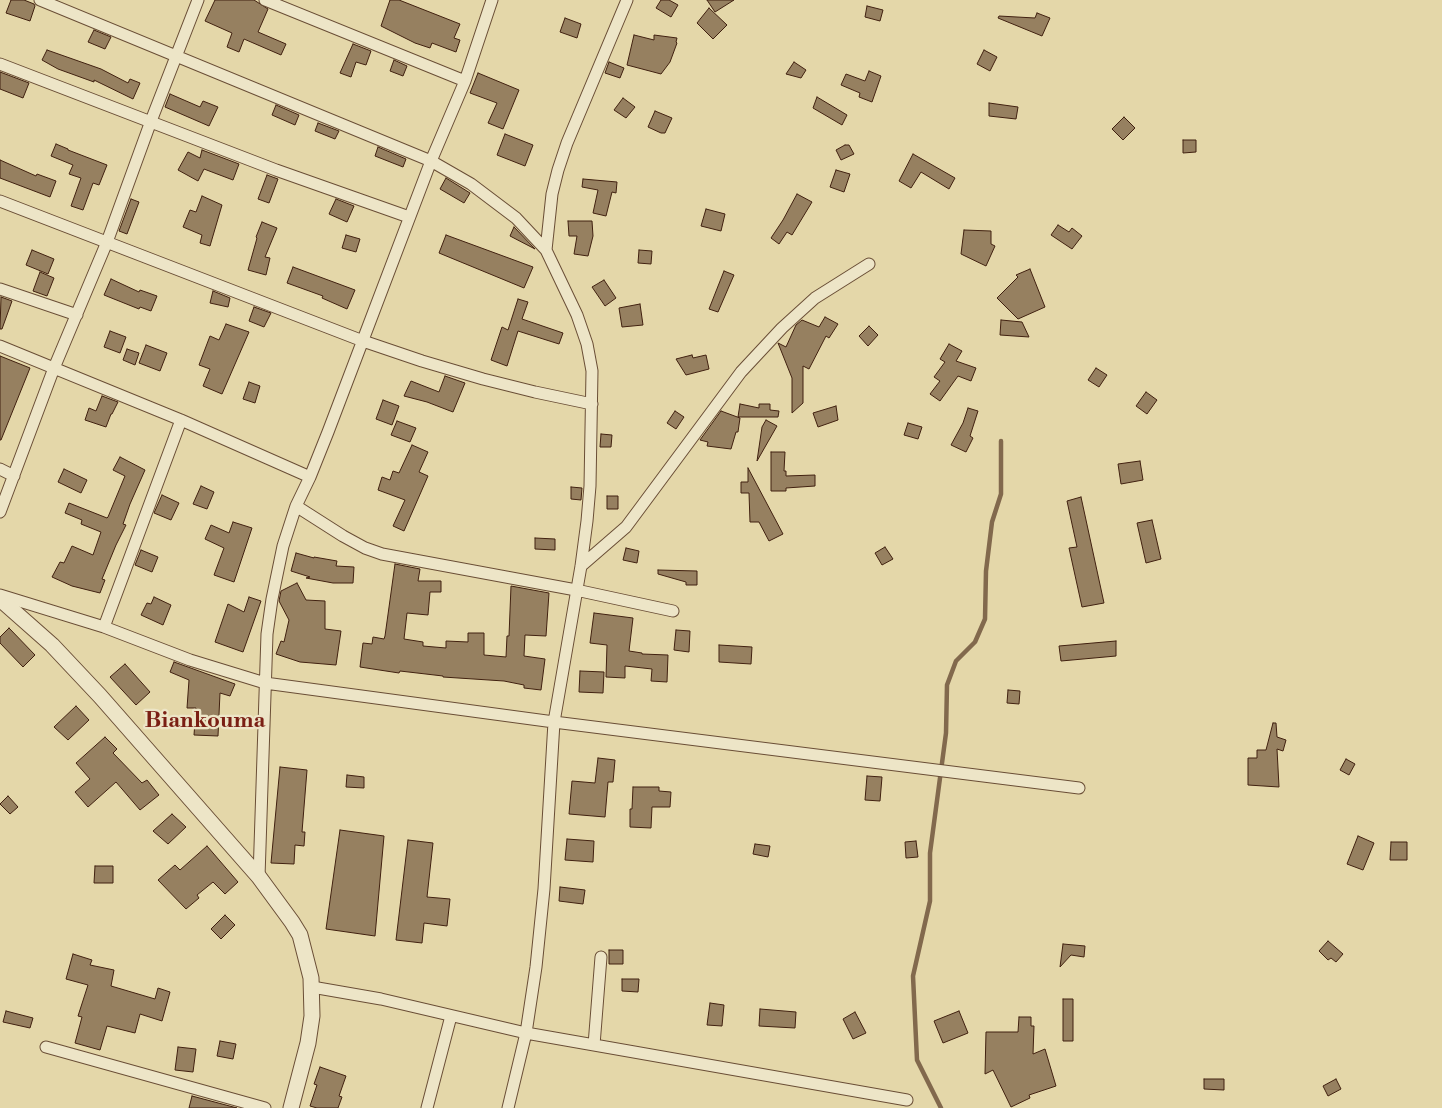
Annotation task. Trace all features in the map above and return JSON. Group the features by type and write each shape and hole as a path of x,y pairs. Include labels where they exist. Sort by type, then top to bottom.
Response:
{"street":[{"path":"40,0 431,160 471,184 516,218 546,250 577,315 587,344 592,371 590,486 581,566 554,722 544,889 536,967 526,1033 508,1108"},
{"path":"0,512 54,368 107,242 198,0"},
{"path":"265,0 465,82"},
{"path":"259,877 268,634 272,599 283,546 296,506 310,477 431,160 465,82 492,0"},
{"path":"546,250 552,194 558,170 567,143 626,0"},
{"path":"0,64 276,170 409,217"},
{"path":"0,201 363,341 483,379 592,404"},
{"path":"581,566 626,527 742,372 782,328 815,298 870,264"},
{"path":"0,289 77,314"},
{"path":"0,346 181,420 310,477"},
{"path":"104,627 181,420"},
{"path":"0,469 14,476"},
{"path":"296,506 343,536 365,548 382,554 576,590 673,611"},
{"path":"0,595 104,627 190,660 265,683 554,722 1079,788"},
{"path":"0,599 52,645 100,696 259,877 300,935 307,956 312,987 312,1016 308,1043 291,1108"},
{"path":"594,1045 601,957"},
{"path":"312,987 381,999 526,1033 907,1100"},
{"path":"427,1108 451,1016"},
{"path":"46,1047 265,1108"}],"building":[{"path":"11,0 24,0 34,4 30,21 6,13"},
{"path":"215,0 254,0 268,9 258,32 286,44 281,55 244,39 239,52 227,47 232,33 205,21"},
{"path":"390,0 399,0 460,24 454,38 460,40 456,52 432,43 430,48 415,43 381,26"},
{"path":"661,0 669,0 678,5 671,17 656,8"},
{"path":"707,0 734,0 715,12"},
{"path":"867,6 883,10 880,21 865,17"},
{"path":"709,8 727,25 713,39 697,23"},
{"path":"1037,13 1050,18 1042,36 998,18 999,16 1035,18"},
{"path":"565,18 581,24 577,38 560,32"},
{"path":"94,30 111,37 105,49 88,42"},
{"path":"634,35 654,40 654,35 677,38 670,62 661,74 627,65"},
{"path":"353,44 371,51 366,65 356,62 351,77 340,73"},
{"path":"47,50 101,69 128,83 130,79 140,83 133,99 94,80 94,82 58,69 42,60"},
{"path":"984,50 997,57 990,71 977,64"},
{"path":"394,60 407,66 403,76 390,71"},
{"path":"609,62 624,68 620,78 605,73"},
{"path":"794,62 806,70 801,78 786,74"},
{"path":"869,71 881,76 872,102 859,97 860,93 841,85 846,74 865,81"},
{"path":"0,72 29,83 23,98 0,89"},
{"path":"478,73 519,90 503,129 488,123 497,103 470,93"},
{"path":"170,94 200,107 203,101 218,107 209,126 165,107"},
{"path":"817,97 847,115 842,125 813,108"},
{"path":"623,98 635,107 626,118 614,110"},
{"path":"989,103 1018,107 1016,119 989,116"},
{"path":"276,105 299,115 295,125 272,115"},
{"path":"655,111 672,118 665,133 648,127"},
{"path":"1124,117 1135,128 1123,140 1112,129"},
{"path":"318,123 339,131 335,139 315,131"},
{"path":"505,134 533,145 525,166 497,155"},
{"path":"1183,140 1196,140 1196,152 1183,153"},
{"path":"56,144 107,165 99,185 93,183 83,210 71,206 81,178 69,174 73,165 51,156"},
{"path":"849,145 854,154 841,160 836,150"},
{"path":"378,147 406,159 403,167 375,156"},
{"path":"202,150 239,164 233,180 204,169 198,181 178,170 188,152 200,158"},
{"path":"913,154 955,178 949,189 921,172 911,188 899,181"},
{"path":"0,160 36,176 37,174 56,181 50,197 0,178"},
{"path":"836,170 850,174 844,192 830,187"},
{"path":"267,175 278,179 269,203 258,199"},
{"path":"446,178 470,193 464,203 440,189"},
{"path":"583,179 617,182 616,193 612,192 606,216 593,213 598,190 582,187"},
{"path":"797,194 812,202 792,235 787,232 779,244 771,238"},
{"path":"202,196 222,205 210,246 200,243 202,235 183,227 190,210 196,212"},
{"path":"131,199 139,202 127,234 119,231"},
{"path":"336,199 354,206 347,222 329,214"},
{"path":"706,209 725,214 721,231 701,226"},
{"path":"568,221 592,221 593,236 588,256 574,254 577,236 569,236"},
{"path":"262,222 277,228 265,257 270,258 266,275 248,270 256,237"},
{"path":"1058,225 1069,232 1072,228 1082,236 1072,249 1051,235"},
{"path":"514,227 535,249 510,236"},
{"path":"964,230 991,231 991,244 995,246 986,266 961,254"},
{"path":"346,235 360,239 356,252 342,248"},
{"path":"446,235 533,267 524,288 439,253"},
{"path":"32,250 54,259 48,274 26,265"},
{"path":"639,250 652,251 651,264 638,263"},
{"path":"293,267 355,290 347,309 322,298 323,296 287,283"},
{"path":"1030,269 1045,307 1018,319 997,298 1018,277 1016,275"},
{"path":"724,271 734,275 718,312 709,309"},
{"path":"40,272 54,278 47,296 33,291"},
{"path":"111,279 139,292 140,290 157,296 151,311 140,307 139,309 104,295"},
{"path":"604,280 616,298 605,306 592,287"},
{"path":"213,291 230,298 228,307 210,303"},
{"path":"1,297 12,301 2,329 0,329"},
{"path":"518,299 528,302 522,319 563,333 559,344 518,331 507,366 491,360 502,327 508,330"},
{"path":"640,304 643,325 622,327 619,308"},
{"path":"254,307 271,313 264,327 249,321"},
{"path":"825,317 838,324 829,338 826,336 809,369 803,366 803,403 792,413 792,378 778,343 786,347 796,325 802,320 819,327"},
{"path":"1001,320 1022,322 1029,337 1000,335"},
{"path":"226,324 249,332 222,394 203,386 210,369 199,365 210,336 219,340"},
{"path":"869,326 878,335 868,346 859,336"},
{"path":"110,331 126,337 120,353 104,347"},
{"path":"949,344 962,351 956,361 976,368 971,381 958,376 940,401 930,394 940,381 934,377 945,362 940,359"},
{"path":"146,345 167,353 160,371 139,363"},
{"path":"127,349 139,353 135,365 123,360"},
{"path":"692,355 693,358 706,355 709,369 686,375 676,359"},
{"path":"0,356 30,368 1,440 0,440"},
{"path":"1096,368 1107,375 1099,387 1088,380"},
{"path":"445,376 465,383 453,412 404,396 411,381 439,392"},
{"path":"249,382 260,386 255,403 243,399"},
{"path":"1146,392 1157,400 1147,414 1136,406"},
{"path":"102,396 118,402 106,427 85,420 89,408 96,411"},
{"path":"383,400 399,406 392,425 376,419"},
{"path":"740,404 759,408 759,404 770,404 770,410 779,411 778,417 738,417"},
{"path":"836,406 838,420 818,427 813,413"},
{"path":"968,408 978,411 970,436 973,438 966,452 951,445 963,423"},
{"path":"675,411 684,417 676,429 667,423"},
{"path":"721,411 740,418 738,432 736,432 731,449 707,446 708,442 700,440"},
{"path":"766,420 777,426 757,461 762,427"},
{"path":"397,421 416,428 410,442 391,435"},
{"path":"908,423 922,427 918,439 904,435"},
{"path":"601,434 612,435 611,447 600,447"},
{"path":"412,445 428,452 419,472 428,476 404,531 393,526 405,500 378,490 382,477 390,480 393,471 399,473"},
{"path":"771,452 785,452 784,471 786,471 786,476 815,475 815,486 786,488 786,491 771,491"},
{"path":"120,457 145,470 123,524 126,525 102,579 105,580 100,593 72,586 52,577 60,562 64,563 72,546 93,555 101,532 81,524 82,520 65,513 69,503 108,517 125,476 113,470"},
{"path":"1140,461 1143,480 1121,484 1118,464"},
{"path":"748,468 783,534 769,541 759,522 750,522 749,493 741,493 741,482 748,482"},
{"path":"64,469 87,480 81,493 58,482"},
{"path":"201,486 214,492 207,509 193,504"},
{"path":"571,487 582,488 581,500 571,499"},
{"path":"162,495 179,503 171,520 154,513"},
{"path":"607,496 618,496 618,509 607,509"},
{"path":"1081,497 1104,603 1082,607 1069,548 1077,547 1067,501"},
{"path":"1152,520 1161,559 1146,563 1137,523"},
{"path":"233,522 252,528 234,582 214,575 224,548 205,539 211,525 229,533"},
{"path":"535,538 555,539 555,550 535,549"},
{"path":"885,547 893,559 882,565 875,553"},
{"path":"626,548 639,551 637,563 623,560"},
{"path":"141,550 158,557 152,572 135,565"},
{"path":"296,553 337,561 336,566 354,567 353,583 333,583 306,578 310,577 291,571"},
{"path":"395,564 420,569 418,581 441,581 441,592 430,592 428,615 407,613 404,639 423,642 423,646 446,648 446,641 468,642 468,633 484,633 484,655 506,657 507,636 509,636 511,586 549,593 546,636 525,635 524,656 545,659 541,690 524,688 524,685 504,681 443,677 400,671 399,673 360,667 363,643 372,644 373,637 384,639"},
{"path":"658,570 697,571 697,585 686,585 686,582 658,574"},
{"path":"297,583 306,600 325,601 325,629 341,631 336,665 300,662 276,654 281,641 284,642 289,620 279,601 281,591"},
{"path":"154,597 171,605 163,625 141,615 147,603 151,604"},
{"path":"249,597 261,601 243,652 215,642 228,604 244,612"},
{"path":"594,613 633,618 629,651 642,654 668,655 667,682 651,681 652,669 625,666 625,678 606,677 607,645 590,643"},
{"path":"9,628 35,655 23,667 0,643 0,637"},
{"path":"676,630 690,631 689,652 674,650"},
{"path":"1116,641 1116,656 1061,661 1059,646"},
{"path":"719,645 752,647 751,664 719,662"},
{"path":"174,662 235,684 230,696 220,693 218,736 194,735 196,708 187,708 189,680 170,672"},
{"path":"125,664 150,692 136,705 110,677"},
{"path":"580,671 604,672 603,693 579,692"},
{"path":"1008,690 1020,691 1019,704 1007,703"},
{"path":"76,706 89,720 68,740 54,727"},
{"path":"1273,723 1276,723 1277,737 1286,740 1283,751 1277,749 1279,787 1248,785 1248,758 1257,758 1257,750 1266,750"},
{"path":"105,737 117,749 113,753 142,783 147,780 159,795 140,810 116,782 88,807 75,792 90,779 76,763"},
{"path":"598,758 615,760 613,782 608,782 605,817 569,814 572,781 595,783"},
{"path":"1346,759 1355,764 1349,775 1340,770"},
{"path":"280,767 307,770 302,832 305,832 304,846 295,845 294,864 271,863"},
{"path":"347,775 364,777 364,788 346,787"},
{"path":"867,776 882,777 880,801 865,800"},
{"path":"633,787 659,787 659,791 671,792 670,807 652,807 651,828 630,827"},
{"path":"8,796 18,807 10,814 0,804"},
{"path":"172,814 186,827 168,844 153,831"},
{"path":"340,830 384,836 375,936 326,929"},
{"path":"1358,836 1374,843 1363,870 1347,864"},
{"path":"567,839 594,841 593,862 565,860"},
{"path":"408,840 433,843 427,897 450,899 447,926 424,923 422,943 396,940"},
{"path":"916,841 918,857 906,858 905,842"},
{"path":"1391,842 1407,842 1407,860 1390,860"},
{"path":"755,844 770,846 768,857 753,854"},
{"path":"207,846 238,882 225,894 213,882 197,895 199,898 186,909 158,880 175,865 180,870"},
{"path":"95,866 113,866 113,883 94,883"},
{"path":"560,887 585,890 583,904 559,901"},
{"path":"225,915 235,925 221,939 211,929"},
{"path":"1328,941 1343,954 1336,962 1331,958 1328,960 1319,951"},
{"path":"1063,944 1085,946 1084,957 1071,955 1060,967"},
{"path":"609,950 623,950 623,964 609,964"},
{"path":"73,954 92,960 90,965 114,970 111,986 155,999 158,988 170,992 162,1021 140,1014 135,1033 107,1026 100,1050 75,1043 82,1017 78,1016 88,985 66,979"},
{"path":"622,979 639,979 638,992 622,991"},
{"path":"1063,999 1073,999 1073,1041 1063,1041"},
{"path":"710,1003 724,1005 722,1026 707,1025"},
{"path":"760,1009 796,1012 795,1028 759,1026"},
{"path":"6,1011 33,1018 30,1028 3,1022"},
{"path":"959,1011 968,1033 943,1043 934,1021"},
{"path":"855,1012 866,1033 853,1039 843,1019"},
{"path":"1019,1017 1031,1017 1031,1026 1034,1026 1033,1054 1045,1049 1056,1086 1029,1095 1030,1098 1011,1107 993,1070 985,1074 986,1032 1018,1032"},
{"path":"220,1041 236,1044 233,1059 217,1056"},
{"path":"178,1047 196,1049 193,1072 175,1070"},
{"path":"320,1067 346,1076 339,1096 342,1097 338,1108 310,1106 317,1085 314,1084"},
{"path":"1204,1079 1224,1079 1224,1090 1204,1089"},
{"path":"1336,1079 1341,1089 1328,1096 1323,1086"},
{"path":"192,1096 237,1108 189,1108"}],"waterway":[{"path":"941,1108 917,1060 913,976 930,901 930,853 946,733 947,685 956,661 975,642 985,619 986,571 992,522 1001,494 1001,441"}],"district":[{"name":"Biankouma","path":"205,722"}]}
